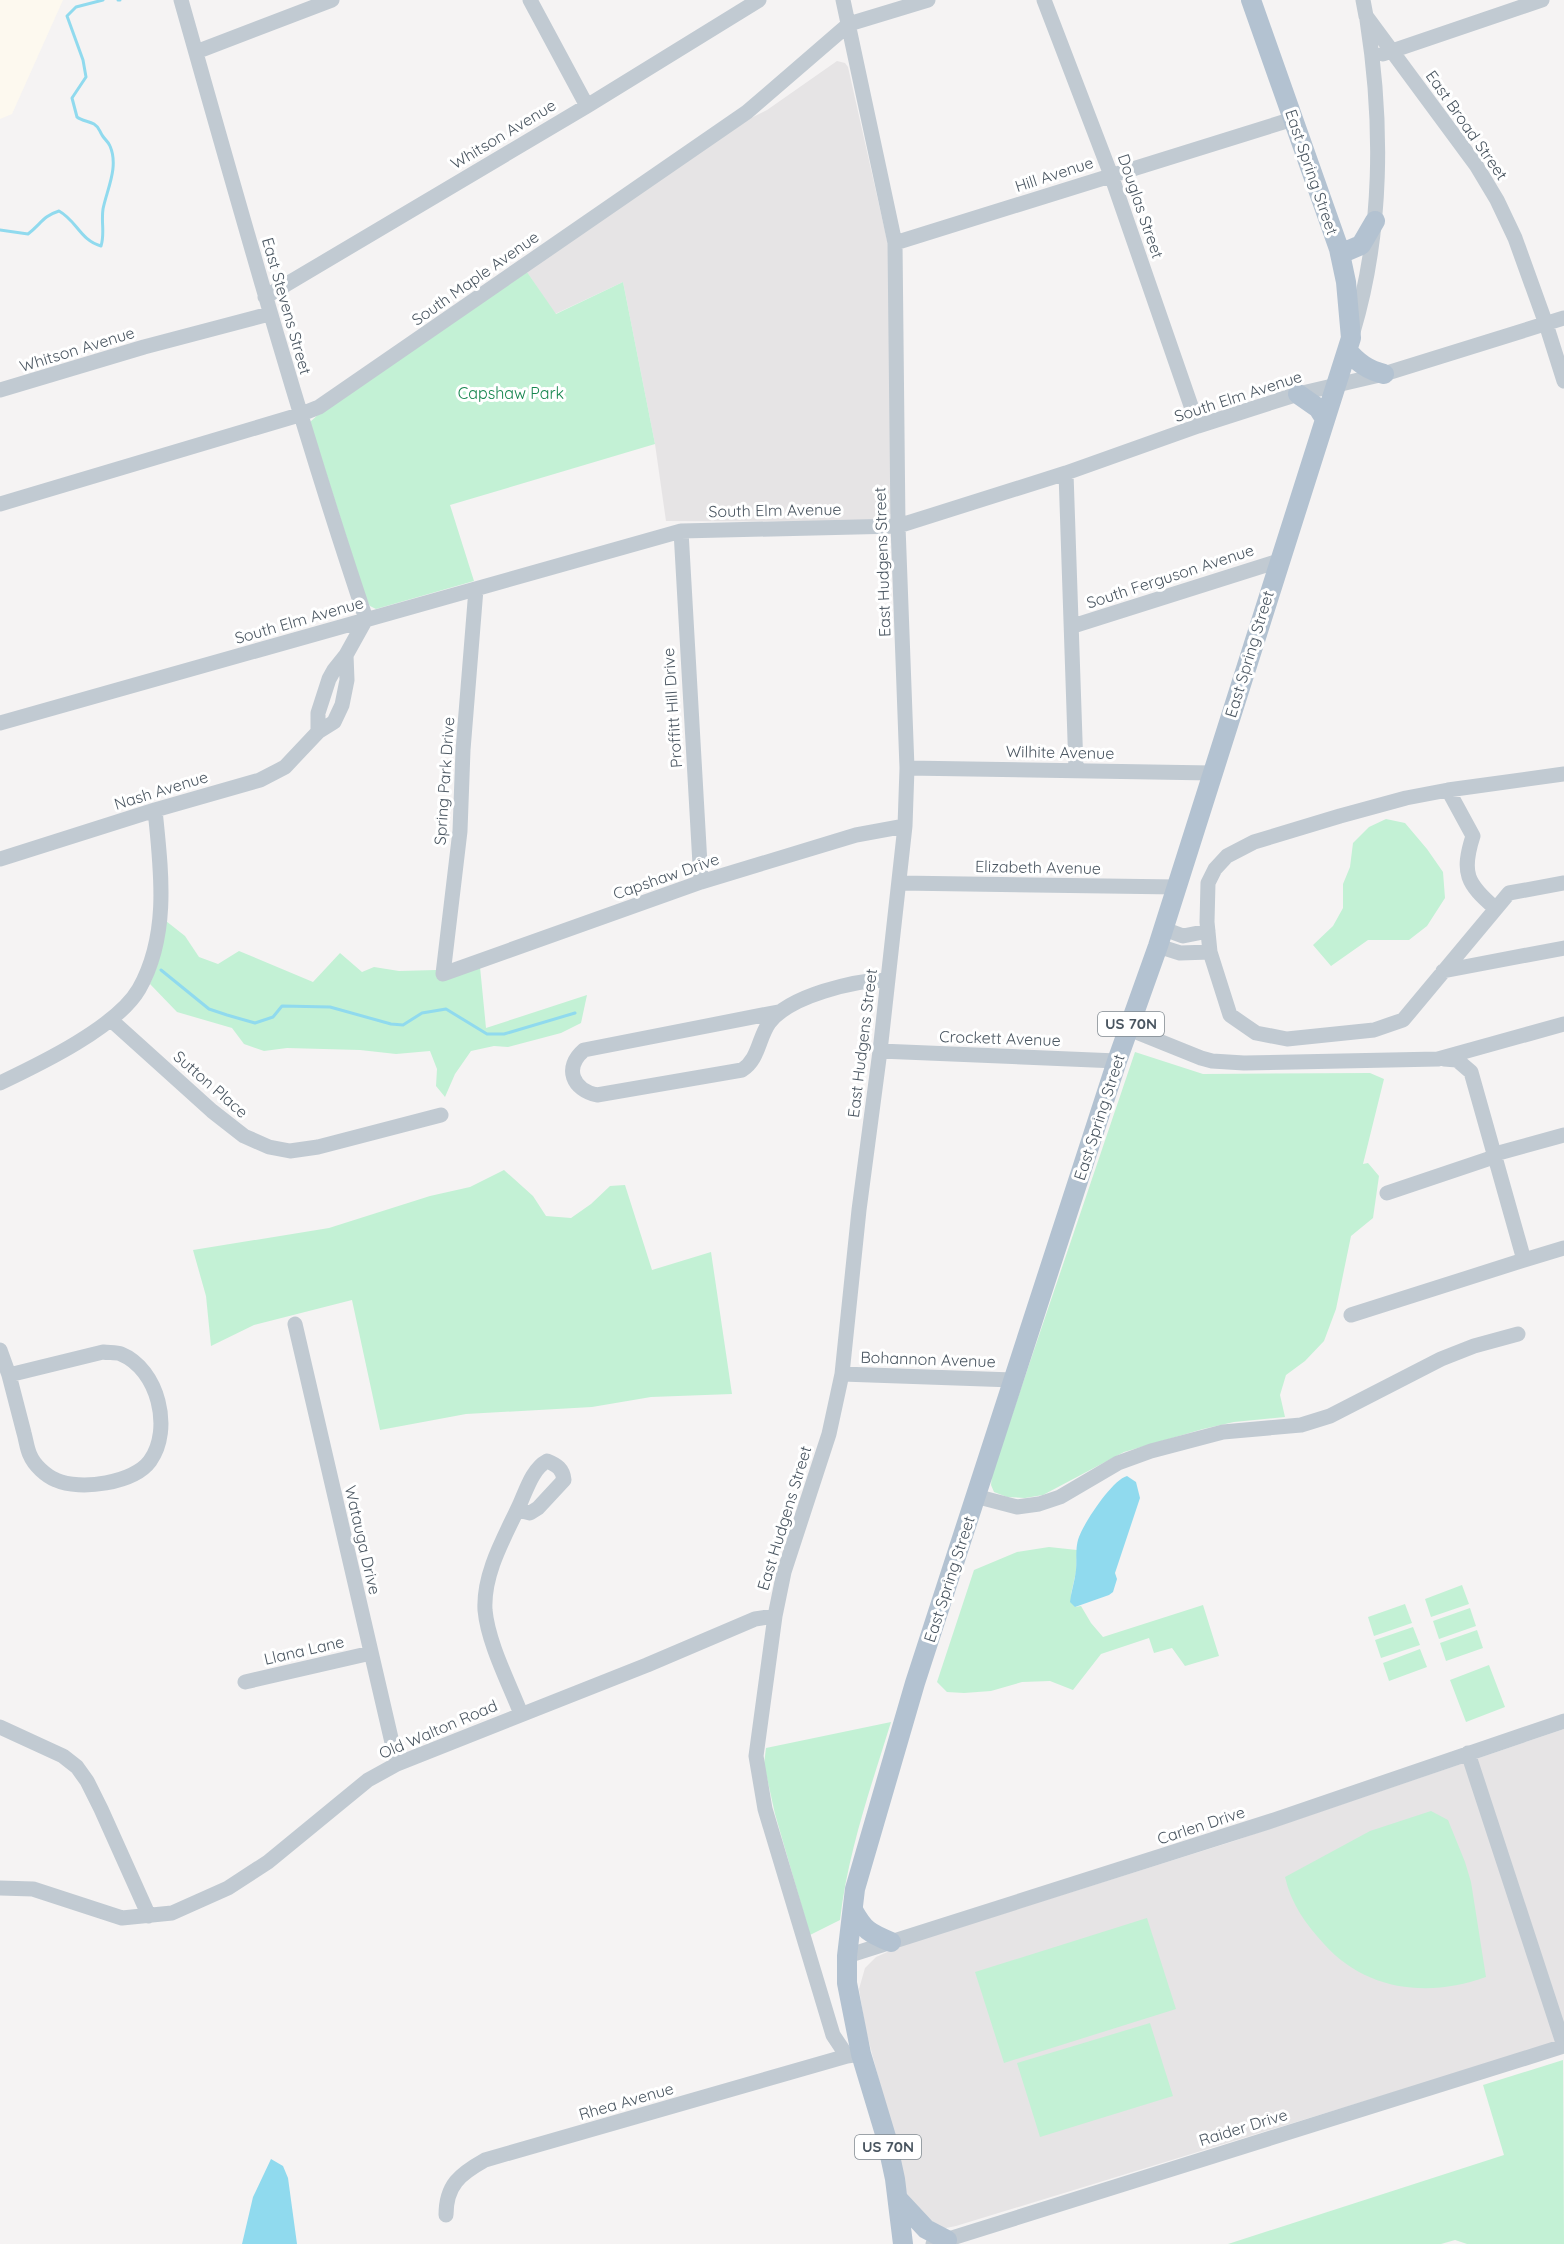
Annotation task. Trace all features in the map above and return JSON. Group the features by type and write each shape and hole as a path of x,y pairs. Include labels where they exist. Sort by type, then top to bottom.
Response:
{"main road":[{"name":"East Spring Street","path":"903,2244 898,2199 887,2141 854,2055 847,1983 847,1956 855,1889 915,1683 1117,1061 1161,938 1349,344 1346,282 1340,254 1251,0"},
{"path":"1340,254 1360,245 1374,221"},
{"path":"1349,344 1360,364 1372,371 1384,374"},
{"path":"1298,394 1318,408 1325,419"},
{"path":"853,1910 861,1926 870,1934 891,1942"},
{"path":"898,2199 940,2242"}],"street":[{"name":"East Stevens Street","path":"181,0 269,314 366,620"},
{"path":"196,52 332,0"},
{"path":"530,0 587,106"},
{"name":"Whitson Avenue","path":"265,297 587,106 759,0"},
{"name":"East Hudgens Street","path":"843,0 895,243 898,526 908,768 905,826 880,1051 859,1210 842,1374 829,1434 799,1522 775,1616 756,1756 765,1809 833,2035 854,2055"},
{"name":"South Maple Avenue","path":"0,504 319,407 747,112 849,24 928,0"},
{"name":"Douglas Street","path":"1044,0 1112,175 1198,426"},
{"name":"East Broad Street","path":"1363,0 1366,16 1476,165 1497,200 1515,238 1564,381"},
{"path":"1373,57 1542,0"},
{"path":"1349,344 1362,301 1374,221 1377,140 1373,57 1366,16"},
{"name":"Hill Avenue","path":"895,243 1293,119"},
{"name":"Whitson Avenue","path":"0,390 144,347 269,314"},
{"name":"South Elm Avenue","path":"0,723 681,531 898,526 1066,473 1198,426 1298,394 1384,374 1564,318"},
{"path":"1066,473 1073,626 1076,769"},
{"name":"Proffitt Hill Drive","path":"681,531 701,882"},
{"name":"South Ferguson Avenue","path":"1073,626 1279,561"},
{"name":"Spring Park Drive","path":"443,974 460,831 463,750 476,589"},
{"name":"Nash Avenue","path":"0,859 155,810 260,780 285,767 318,732 334,722 342,705 347,680 346,655 366,620"},
{"name":"Wilhite Avenue","path":"908,768 1212,773"},
{"path":"1564,774 1406,798 1254,842 1227,856 1215,869 1208,883 1210,952 1230,1015 1256,1033 1287,1040 1374,1030 1403,1020 1509,892 1564,883"},
{"path":"1448,790 1473,836 1467,857 1467,873 1471,885 1495,908"},
{"path":"0,1083 57,1054 111,1020 138,991 152,960 160,924 161,871 155,810"},
{"name":"Capshaw Drive","path":"443,974 701,882 856,835 905,826"},
{"name":"Elizabeth Avenue","path":"898,883 1177,887"},
{"path":"1161,938 1208,932"},
{"path":"1161,938 1180,952 1210,952"},
{"path":"1443,971 1564,948"},
{"path":"778,1012 762,1036 755,1057 750,1065 742,1070 597,1095 585,1092 577,1084 573,1074 576,1057 584,1050 778,1012 817,994 839,987 864,981 888,979"},
{"name":"Sutton Place","path":"111,1020 212,1111 244,1136 269,1147 290,1150 318,1147 441,1115"},
{"path":"1438,1059 1564,1024"},
{"path":"1129,1029 1212,1061 1244,1063 1457,1060 1471,1072 1524,1260"},
{"name":"Crockett Avenue","path":"880,1051 1117,1061"},
{"path":"1387,1193 1488,1159 1495,1154 1564,1135"},
{"path":"1351,1315 1564,1248"},
{"name":"Watauga Drive","path":"295,1324 397,1764"},
{"path":"975,1496 1017,1507 1039,1504 1060,1497 1118,1463 1151,1451 1223,1432 1300,1425 1330,1416 1441,1359 1474,1346 1518,1334"},
{"path":"0,1350 30,1455 41,1470 56,1480 81,1485 106,1483 132,1475 150,1462 160,1440 157,1397 149,1378 136,1363 120,1353 82,1356 9,1375"},
{"name":"Bohannon Avenue","path":"842,1374 1013,1380"},
{"path":"518,1510 498,1551 488,1581 485,1610 492,1640 521,1714"},
{"name":"Old Walton Road","path":"0,1888 33,1889 122,1918 172,1913 228,1888 268,1862 368,1780 397,1764 647,1665 755,1619 775,1616"},
{"name":"Llana Lane","path":"245,1682 371,1653"},
{"name":"Carlen Drive","path":"847,1956 1257,1826 1564,1720"},
{"path":"0,1727 63,1756 77,1767 101,1809 149,1916"},
{"path":"1468,1753 1564,2046"},
{"name":"Raider Drive","path":"940,2242 1564,2046"},
{"name":"Rhea Avenue","path":"446,2216 446,2198 455,2182 469,2169 485,2160 854,2055"}],"shaded area":[{"path":"0,0 63,0 12,114 0,119"},
{"path":"837,61 845,63 848,67 891,258 892,512 885,521 878,522 666,521 655,444 623,282 555,314 527,272 737,125 767,110"},
{"path":"1564,1729 1564,2040 956,2226 941,2229 908,2199 865,2027 859,1989 865,1968 876,1957 903,1945 1231,1842"}],"green space":[{"name":"Capshaw Park","path":"527,272 556,314 623,282 655,444 450,505 474,581 376,609 370,606 366,599 310,422 321,412"},
{"path":"1386,819 1405,823 1427,849 1443,872 1445,898 1427,926 1409,940 1368,940 1331,966 1313,945 1333,926 1343,908 1343,884 1350,867 1353,843 1369,827"},
{"path":"166,921 185,936 199,957 218,964 239,951 313,982 340,953 362,972 374,967 399,971 436,970 441,981 480,967 486,1028 587,995 581,1023 561,1033 508,1047 494,1046 471,1051 455,1074 445,1097 436,1086 437,1069 430,1051 396,1054 360,1050 287,1048 264,1051 244,1044 232,1028 177,1012 150,984 158,963"},
{"path":"1135,1052 1203,1074 1370,1073 1384,1079 1363,1164 1368,1163 1379,1176 1373,1218 1351,1236 1336,1309 1324,1341 1305,1361 1286,1375 1280,1395 1285,1417 1234,1422 1203,1429 1124,1452 1043,1495 1025,1498 1007,1497 994,1492 991,1485 992,1474"},
{"path":"504,1170 533,1196 546,1216 571,1218 591,1204 610,1186 625,1185 652,1270 711,1252 732,1394 651,1397 592,1407 466,1414 380,1430 352,1300 254,1325 211,1346 206,1296 193,1250 329,1228 430,1196 470,1187"},
{"path":"1049,1547 1077,1550 1076,1572 1071,1594 1075,1607 1081,1606 1103,1637 1203,1605 1219,1656 1185,1666 1172,1648 1154,1653 1149,1638 1101,1654 1073,1690 1050,1681 1022,1682 991,1691 947,1692 937,1682 974,1570 1017,1552"},
{"path":"1462,1585 1469,1604 1431,1617 1425,1599"},
{"path":"1405,1604 1412,1623 1374,1636 1368,1617"},
{"path":"1470,1608 1476,1626 1439,1639 1433,1621"},
{"path":"1413,1627 1420,1645 1381,1658 1375,1640"},
{"path":"1477,1630 1483,1648 1446,1661 1440,1643"},
{"path":"1420,1649 1427,1667 1389,1681 1383,1663"},
{"path":"1489,1665 1505,1707 1466,1722 1450,1680"},
{"path":"891,1722 854,1844 840,1920 810,1935 775,1814 764,1764 766,1748"},
{"path":"1431,1811 1448,1820 1465,1862 1471,1882 1486,1977 1464,1984 1443,1987 1399,1986 1379,1981 1359,1972 1341,1960 1324,1944 1300,1913 1285,1877 1370,1831"},
{"path":"1147,1918 1176,2009 1004,2063 975,1972"},
{"path":"1150,2023 1173,2096 1040,2137 1017,2063"},
{"path":"1563,2060 1564,2244 1467,2244 1455,2240 1441,2244 1228,2244 1504,2155 1483,2085"}],"water":[{"path":"1127,1476 1136,1482 1140,1498 1115,1573 1117,1579 1113,1592 1075,1607 1070,1602 1079,1537 1086,1522 1107,1493"},
{"path":"271,2159 283,2166 288,2178 297,2244 242,2244 253,2197"}],"waterway":[{"path":"0,230 28,234 46,218 59,211 83,235 101,246 103,209 113,170 112,154 109,144 97,126 77,117 72,98 86,77 83,60 67,16 76,7 103,0"},
{"path":"161,970 209,1009 255,1023 273,1017 282,1006 330,1007 391,1024 403,1025 422,1013 446,1009 487,1034 504,1034 575,1013"}]}
